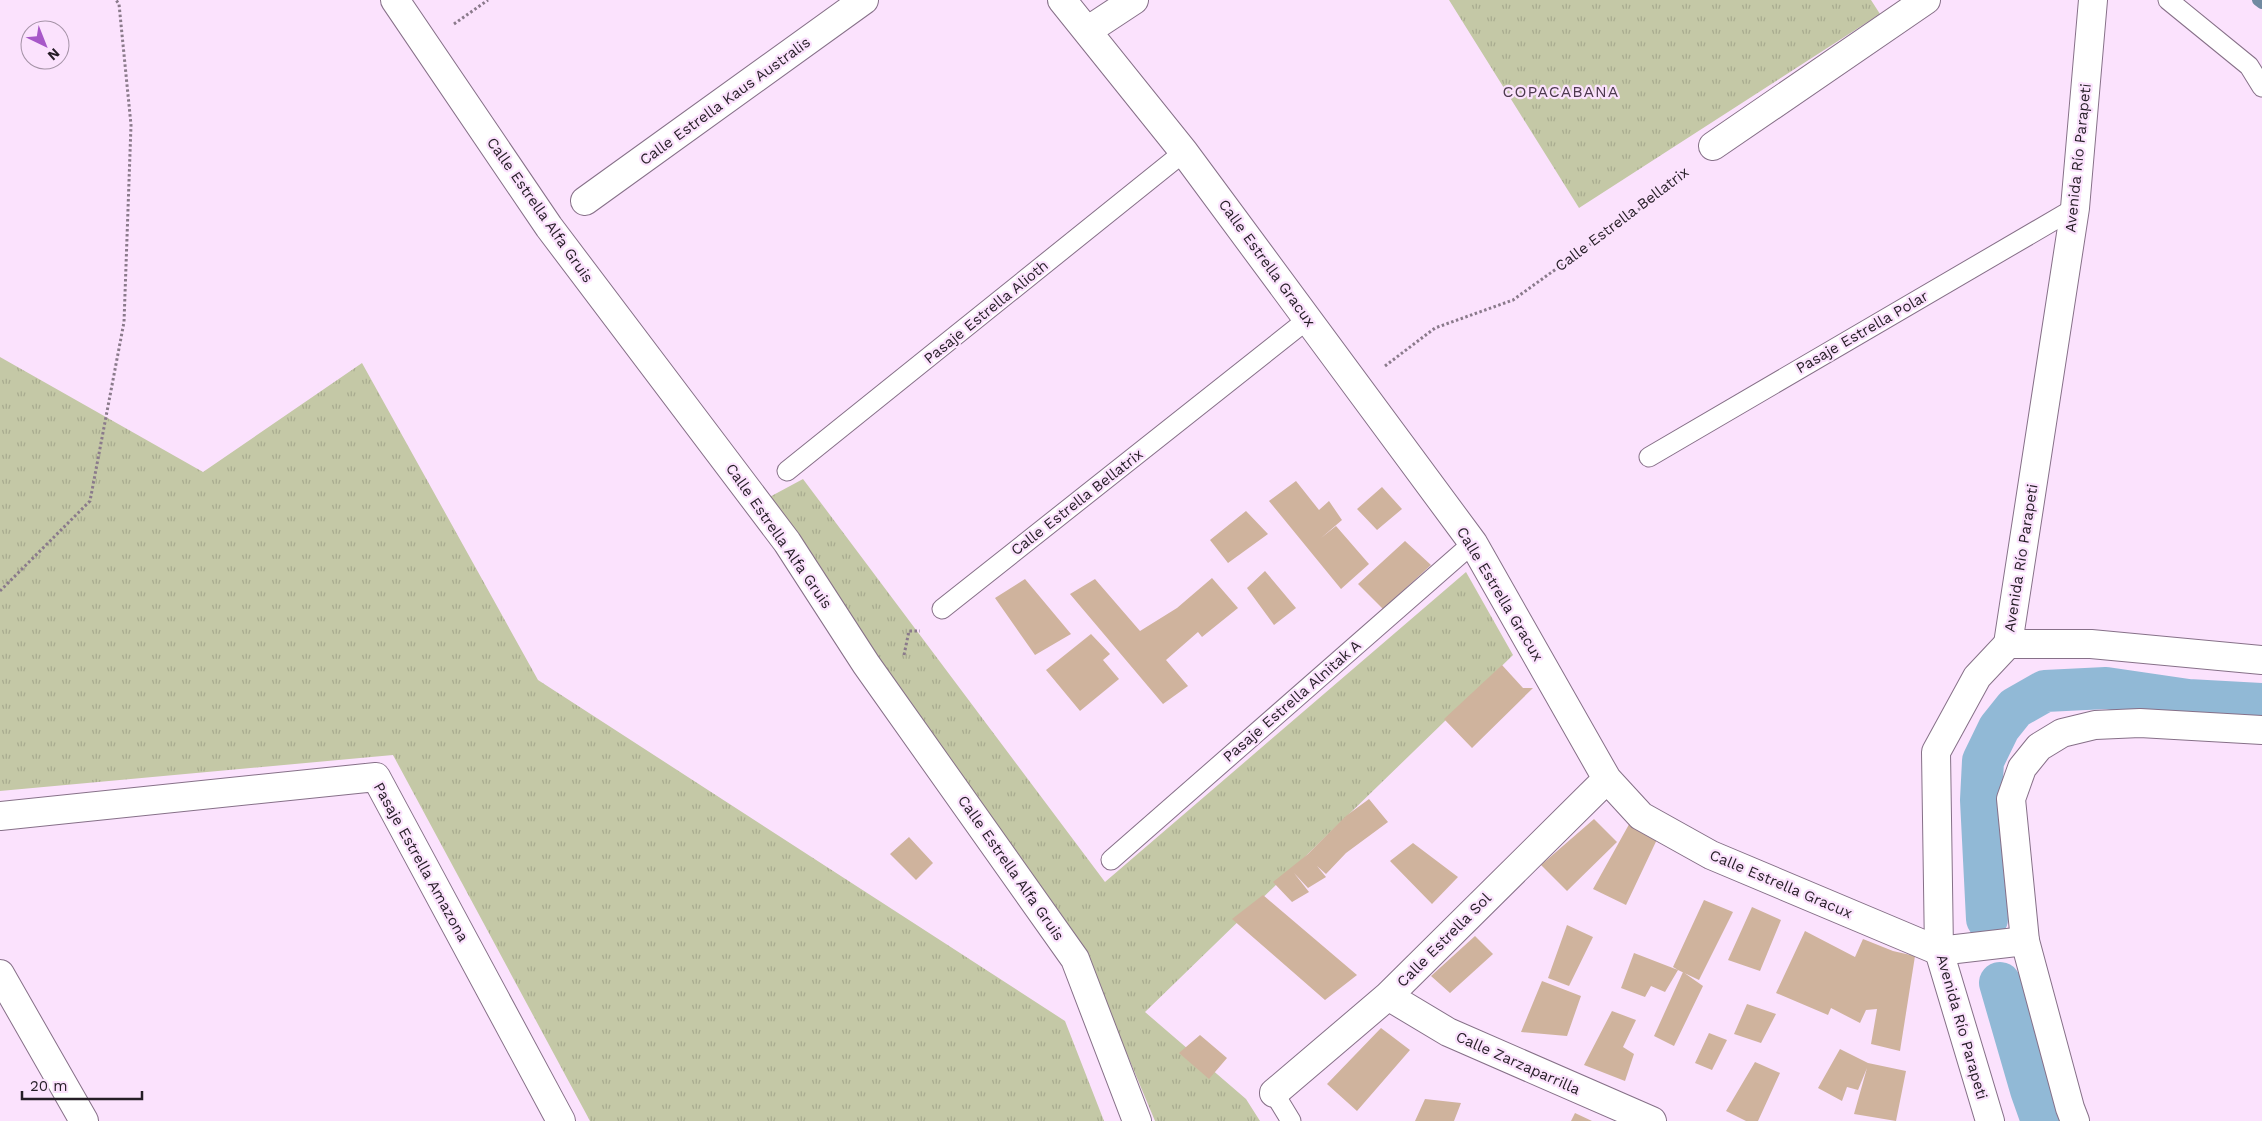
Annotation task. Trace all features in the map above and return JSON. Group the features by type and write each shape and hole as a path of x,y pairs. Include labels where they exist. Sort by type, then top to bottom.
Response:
{"street":[{"name":"Calle Estrella Alfa Gruis","path":"395,0 549,227 787,542 866,664 1076,959 1138,1121"},
{"name":"Calle Estrella Kaus Australis","path":"585,201 864,0"},
{"name":"Calle Estrella Gracux","path":"1062,0 1184,152 1473,543 1607,779 1641,816 1711,855 1939,951 2025,941"},
{"path":"1087,31 1134,0"},
{"path":"1713,146 1926,0"},
{"name":"Avenida Río Parapeti","path":"1990,1121 1939,951 1936,752 1977,677 2008,644 2075,208 2093,0"},
{"path":"2008,644 2091,644 2262,660"},
{"path":"2075,1121 2025,941 2011,799 2022,768 2039,748 2062,733 2095,725 2140,723 2262,730"},
{"name":"Pasaje Estrella Amazona","path":"0,816 376,777 561,1121"},
{"name":"Calle Estrella Sol","path":"1274,1093 1388,996 1607,779"},
{"path":"0,974 84,1121"},
{"name":"Calle Zarzaparrilla","path":"1388,996 1448,1032 1652,1121"}],"lane":[{"path":"2168,0 2250,66 2262,87"},
{"name":"Pasaje Estrella Alioth","path":"787,471 1184,152"},
{"name":"Pasaje Estrella Polar","path":"1649,457 2075,208"},
{"name":"Calle Estrella Bellatrix","path":"942,609 1308,319"},
{"name":"Pasaje Estrella Alnitak A","path":"1111,860 1473,543"},
{"path":"1274,1093 1291,1121"}],"path":[{"path":"0,591 90,501 124,322 131,125 119,4 116,0"},
{"name":"Calle Estrella Bellatrix","path":"1358,387 1435,328 1512,300 1681,179 1713,146"},
{"path":"866,664 903,664 909,631 937,632 942,609"}],"green space":[{"path":"1449,0 1871,0 1880,14 1579,208"},
{"path":"0,357 203,472 362,363 538,680 1065,1021 1104,1121 590,1121 393,755 0,791"},
{"path":"803,479 1105,882 1466,572 1513,655 1145,1012 1246,1099 1260,1121 1155,1121 1119,1035 1064,918 764,500"}],"building":[{"path":"1296,481 1319,510 1329,501 1342,520 1321,538 1336,526 1369,564 1341,589 1269,501"},
{"path":"1382,487 1402,509 1377,530 1357,509"},
{"path":"1246,511 1268,534 1228,563 1210,540"},
{"path":"1405,541 1431,565 1383,609 1358,584"},
{"path":"1265,571 1296,608 1274,625 1247,588"},
{"path":"1212,578 1238,608 1202,637 1198,632 1166,660 1188,686 1163,704 1070,594 1095,579 1140,631 1177,608"},
{"path":"1025,579 1071,634 1035,655 995,598"},
{"path":"1091,634 1110,654 1103,660 1119,679 1080,711 1046,670"},
{"path":"1502,665 1523,688 1533,688 1472,748 1444,719"},
{"path":"1369,799 1388,822 1346,853 1326,874 1317,866 1326,877 1308,888 1294,873 1309,892 1292,902 1273,882 1308,854 1346,816"},
{"path":"1594,819 1617,842 1567,891 1541,865"},
{"path":"1632,819 1661,831 1626,905 1593,889"},
{"path":"909,837 933,863 916,880 890,854"},
{"path":"1413,843 1458,877 1432,904 1390,861"},
{"path":"1263,895 1357,975 1325,1000 1232,919"},
{"path":"1704,900 1733,912 1699,980 1673,967"},
{"path":"1752,907 1781,920 1760,971 1728,960"},
{"path":"1567,925 1593,937 1569,986 1548,978"},
{"path":"1805,931 1855,957 1863,939 1893,951 1915,956 1900,1051 1871,1044 1877,1009 1866,1010 1860,1023 1831,1008 1828,1015 1776,993"},
{"path":"1475,936 1493,954 1450,993 1431,976"},
{"path":"1634,953 1678,970 1665,992 1651,986 1645,997 1621,988"},
{"path":"1683,972 1703,986 1674,1046 1654,1036"},
{"path":"1542,981 1581,996 1567,1036 1521,1032"},
{"path":"1747,1004 1776,1014 1761,1043 1734,1034"},
{"path":"1612,1011 1636,1020 1623,1047 1634,1054 1625,1081 1584,1065"},
{"path":"1381,1028 1410,1050 1357,1111 1327,1084"},
{"path":"1709,1033 1727,1040 1712,1070 1695,1063"},
{"path":"1200,1035 1227,1058 1209,1079 1179,1053"},
{"path":"1840,1049 1868,1063 1906,1071 1896,1121 1854,1114 1867,1068 1858,1090 1847,1087 1842,1101 1818,1088"},
{"path":"1755,1062 1780,1073 1758,1121 1746,1121 1726,1111"},
{"path":"1425,1099 1461,1103 1454,1121 1415,1121"},
{"path":"1575,1113 1592,1121 1571,1121"}],"waterway":[{"path":"2258,0 2262,3"},
{"path":"1987,919 1981,800 1983,761 1999,728 2015,708 2045,691 2106,688 2188,700 2262,704"},
{"path":"2000,983 2042,1121"}],"district":[{"name":"COPACABANA","path":"1561,91"}]}
